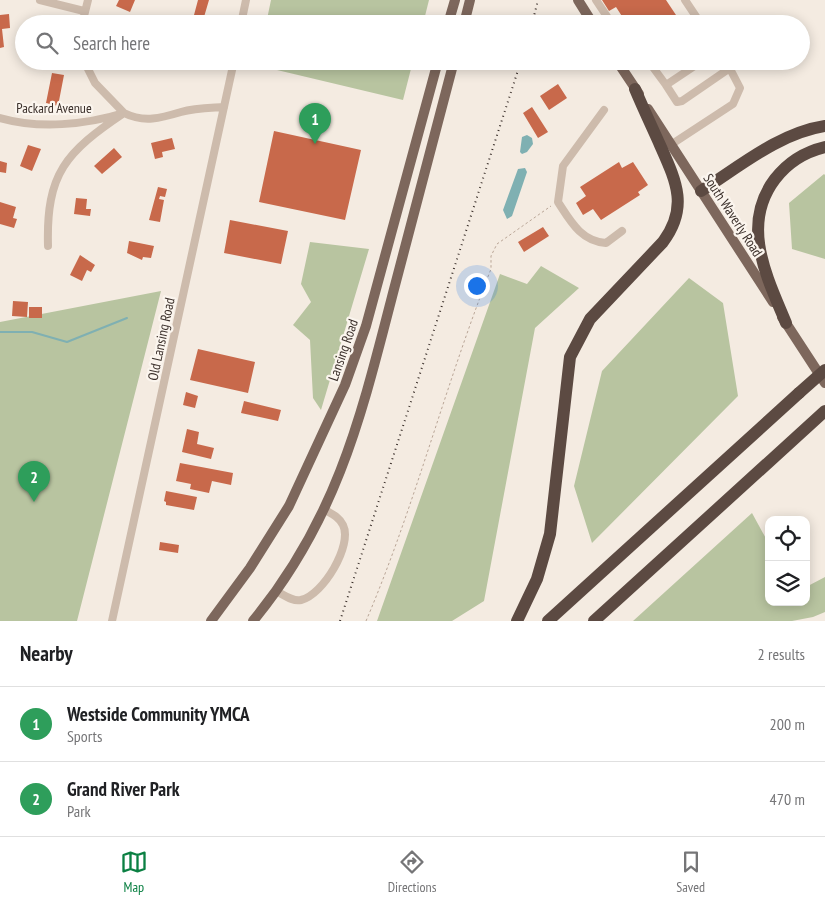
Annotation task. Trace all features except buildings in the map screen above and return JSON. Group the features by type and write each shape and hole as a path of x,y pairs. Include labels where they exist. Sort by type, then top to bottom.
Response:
{"highway":[{"path":"517,621 537,579 550,534 570,356 590,319 663,242 672,228 677,213 676,183 635,89"},
{"path":"701,191 793,135 825,126"},
{"path":"786,323 762,262 758,242 758,215 768,188 781,170 800,156 825,147"},
{"path":"548,621 825,370"},
{"path":"594,621 821,415"}],"main road":[{"path":"450,15 454,0"},
{"path":"466,15 470,0"},
{"path":"578,0 587,15"},
{"name":"Lansing Road","path":"211,621 250,568 289,506 345,385 366,326 436,70"},
{"path":"253,621 276,591 325,510 351,447 365,401 452,70"},
{"name":"South Waverly Road","path":"622,70 825,383"}],"street":[{"path":"40,0 84,11"},
{"path":"83,15 88,0"},
{"path":"243,15 246,0"},
{"path":"596,0 606,15"},
{"path":"685,0 695,15"},
{"path":"88,70 95,83 124,113 132,117 155,119 199,109 224,108"},
{"name":"Old Lansing Road","path":"112,621 232,70"},
{"path":"655,70 677,102 682,101 721,70"},
{"path":"666,85 688,70"},
{"path":"672,144 733,104 740,88 731,70"},
{"path":"604,110 563,166 558,202 572,223 592,242 606,243 622,231"},
{"path":"48,246 49,213 52,195 65,162 74,151 124,113"},
{"name":"Packard Avenue","path":"0,118 47,124 99,121 124,113"},
{"path":"276,591 295,600 300,600 314,595 322,586 342,552 345,534 340,520 325,510"}],"path":[{"path":"366,621 425,459 463,339 491,269 491,256 497,244 558,202"}],"green space":[{"path":"271,0 429,0 425,15 268,15"},
{"path":"277,70 411,70 403,100"},
{"path":"824,174 825,259 792,249 789,203"},
{"path":"310,242 369,249 321,410 313,398 310,340 293,325 311,302 301,284"},
{"path":"541,266 579,288 535,328 484,601 452,621 377,621 500,274 527,284"},
{"path":"689,278 723,303 738,396 592,543 574,486 602,371"},
{"path":"161,291 77,621 0,621 0,322"},
{"path":"752,513 765,537 765,606 810,606 810,585 825,577 825,612 813,617 792,621 633,621"}],"water":[{"path":"527,135 532,138 533,144 527,152 522,154 520,152 522,137"},
{"path":"525,168 527,172 512,216 507,219 503,210 518,169"}],"waterway":[{"path":"0,332 32,332 67,342 127,318"}],"railway":[{"path":"534,15 538,0"},
{"path":"340,621 518,70"}],"place":[{"name":"Westside Community YMCA","path":"315,144"},
{"name":"Grand River Park","path":"34,502"}]}
